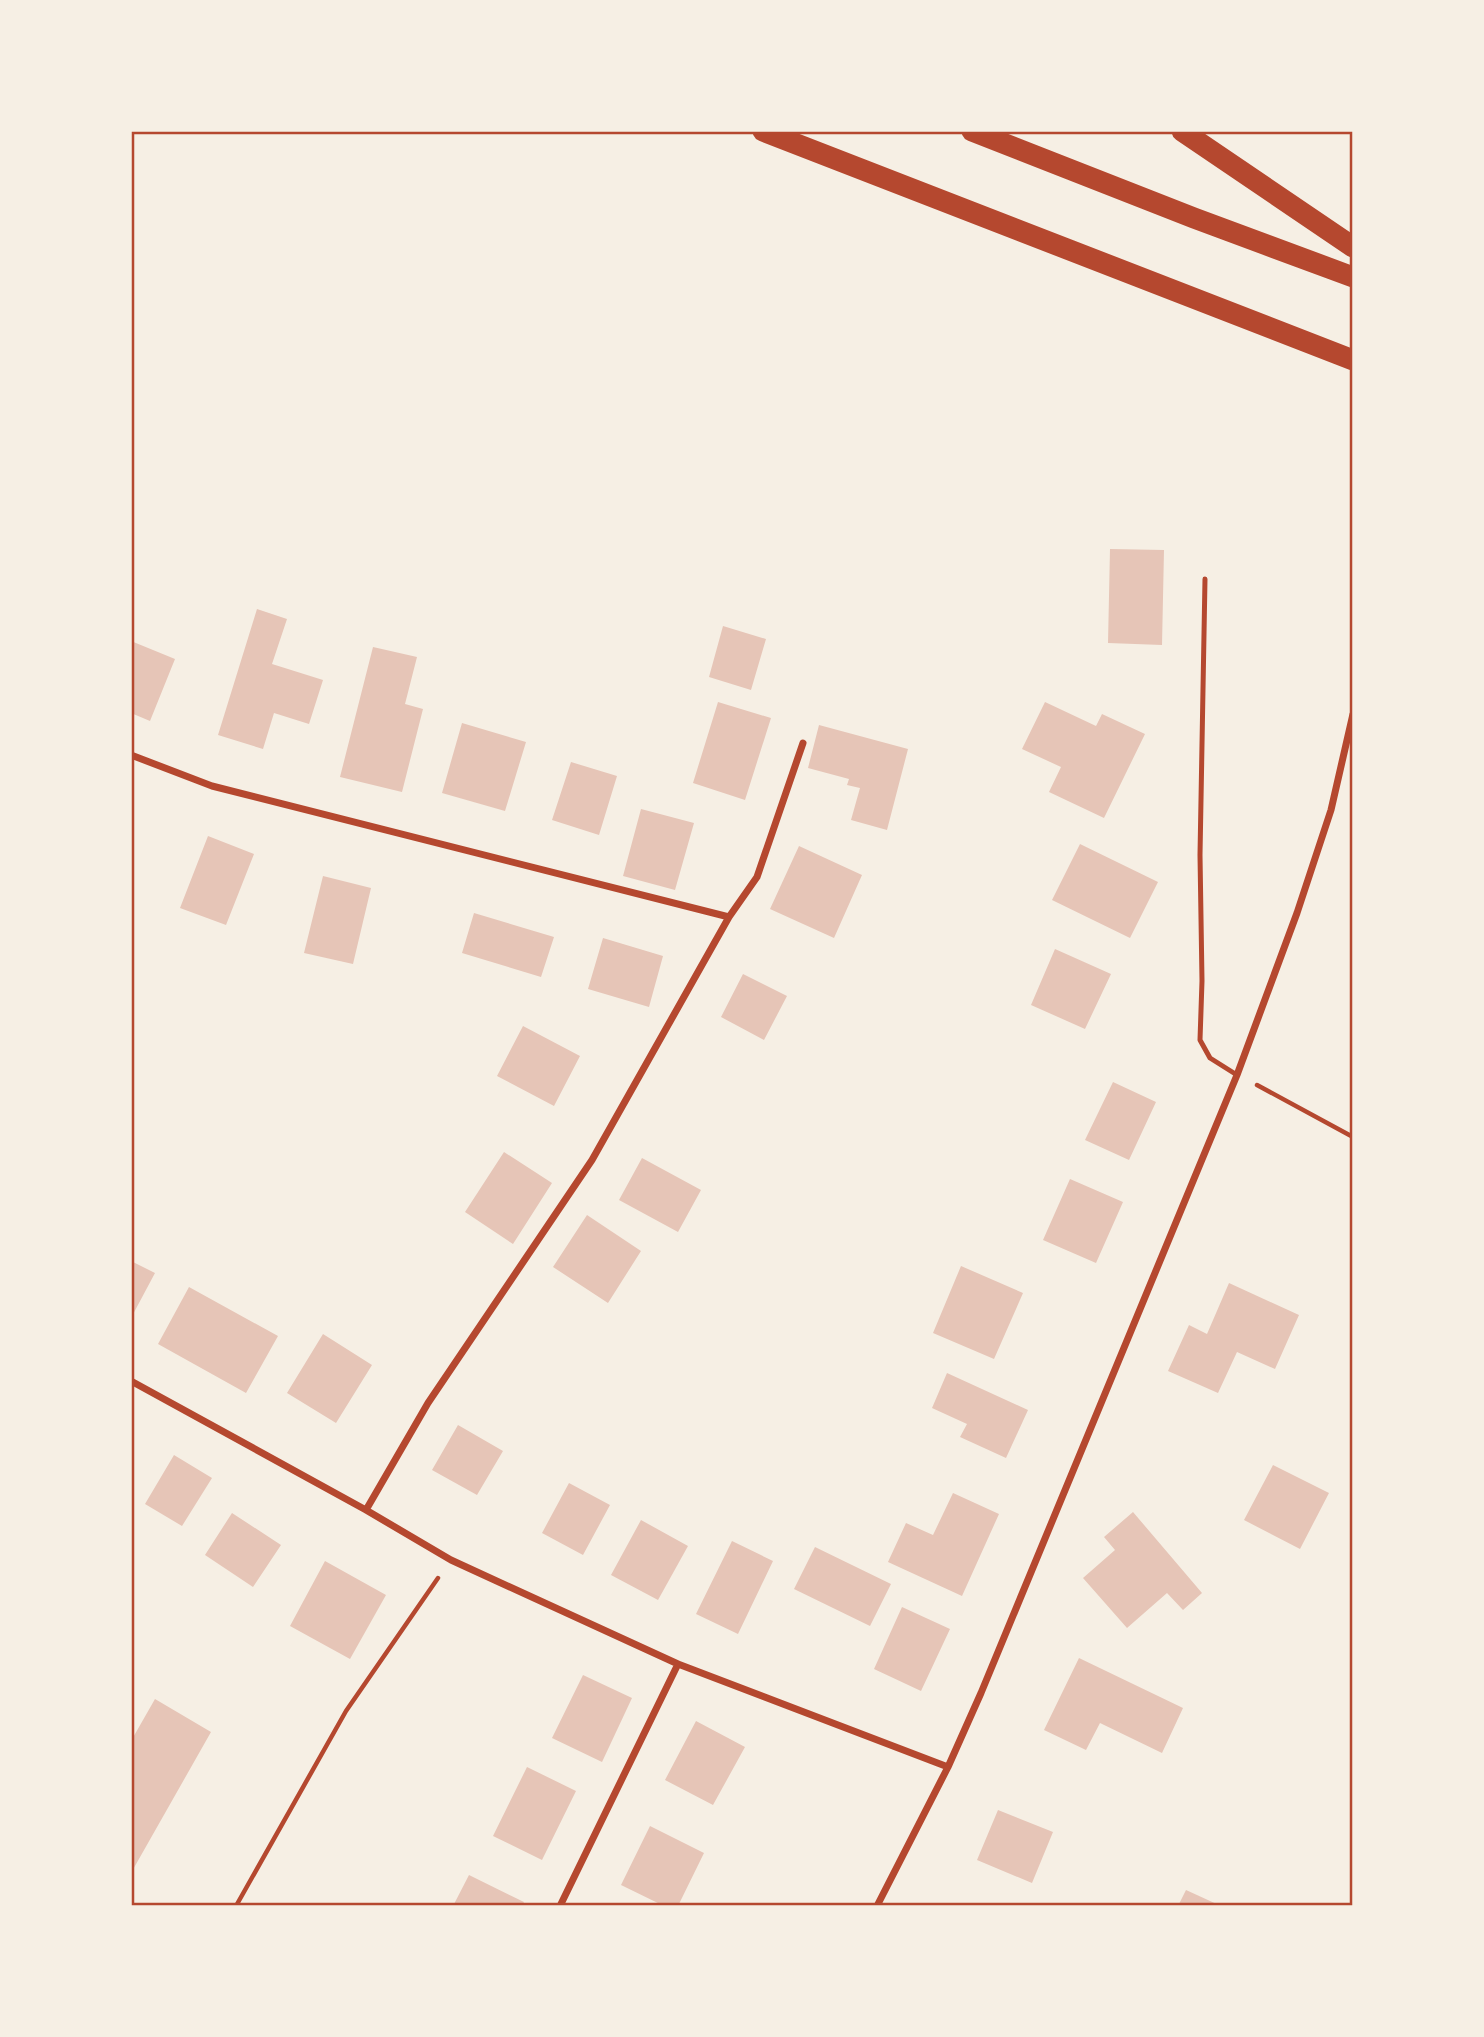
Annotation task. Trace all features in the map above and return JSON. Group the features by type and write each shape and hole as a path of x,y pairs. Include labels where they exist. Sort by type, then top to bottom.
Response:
{"highway":[{"path":"763,131 1353,360"},
{"path":"972,131 1181,214 1353,278"},
{"path":"1182,131 1353,247"}],"street":[{"path":"877,1906 948,1767 986,1680 1237,1075 1331,810 1353,715"},
{"path":"366,1510 428,1403 592,1160 729,917 757,877 803,743"},
{"path":"131,755 212,786 729,917"},
{"path":"131,1381 366,1510 451,1560 678,1664 948,1767"},
{"path":"559,1906 678,1664"}],"lane":[{"path":"1205,579 1200,1040 1210,1058 1237,1075"}],"path":[{"path":"1237,1075 1353,1138"},
{"path":"236,1906 346,1711 451,1560"}],"building":[{"path":"1110,549 1164,550 1162,645 1108,643"},
{"path":"257,609 287,619 272,664 323,680 309,724 274,713 263,749 218,735"},
{"path":"723,626 766,639 751,690 709,677"},
{"path":"131,641 175,659 150,721 131,713"},
{"path":"373,647 417,657 405,704 423,709 402,792 340,777"},
{"path":"718,702 771,718 745,800 693,783"},
{"path":"1045,702 1096,726 1102,714 1145,734 1104,818 1049,792 1061,767 1022,749"},
{"path":"462,723 526,742 505,811 442,793"},
{"path":"819,725 908,749 887,830 851,820 860,788 847,785 849,779 808,768"},
{"path":"571,762 617,776 599,835 552,820"},
{"path":"641,809 694,823 675,890 623,876"},
{"path":"208,836 254,854 226,925 180,908"},
{"path":"1080,844 1158,882 1130,938 1052,900"},
{"path":"799,846 862,875 834,938 770,909"},
{"path":"323,876 371,888 353,964 304,953"},
{"path":"474,913 554,937 541,977 462,953"},
{"path":"603,938 663,956 649,1007 588,989"},
{"path":"1055,949 1111,974 1085,1029 1031,1005"},
{"path":"743,974 787,996 764,1040 721,1017"},
{"path":"523,1026 580,1056 554,1106 497,1076"},
{"path":"1113,1082 1156,1102 1129,1160 1085,1140"},
{"path":"504,1152 552,1183 513,1244 465,1212"},
{"path":"642,1158 701,1190 678,1232 619,1200"},
{"path":"1070,1179 1123,1202 1096,1263 1043,1240"},
{"path":"587,1215 641,1251 608,1303 553,1267"},
{"path":"131,1261 155,1273 131,1318"},
{"path":"961,1266 1023,1293 994,1359 933,1333"},
{"path":"1229,1283 1299,1315 1275,1369 1237,1352 1218,1393 1168,1371 1189,1325 1207,1334"},
{"path":"189,1287 278,1336 246,1393 158,1344"},
{"path":"323,1334 372,1365 336,1423 287,1393"},
{"path":"947,1373 1028,1410 1006,1458 960,1437 967,1424 932,1408"},
{"path":"458,1425 503,1451 477,1495 432,1470"},
{"path":"174,1455 212,1478 182,1526 145,1504"},
{"path":"1273,1465 1329,1493 1300,1549 1244,1520"},
{"path":"569,1483 610,1505 583,1555 542,1533"},
{"path":"953,1493 999,1514 962,1596 888,1562 906,1523 933,1535"},
{"path":"1133,1512 1202,1593 1183,1610 1167,1593 1127,1628 1083,1578 1115,1550 1104,1537"},
{"path":"232,1513 281,1545 253,1587 205,1555"},
{"path":"641,1520 688,1546 658,1600 611,1575"},
{"path":"732,1541 773,1561 738,1634 696,1614"},
{"path":"815,1547 891,1584 870,1626 794,1589"},
{"path":"325,1561 386,1595 350,1659 290,1626"},
{"path":"902,1607 950,1629 921,1691 874,1669"},
{"path":"1079,1658 1183,1708 1162,1753 1100,1723 1086,1750 1044,1730"},
{"path":"583,1675 632,1698 602,1762 552,1738"},
{"path":"155,1699 211,1732 131,1873 131,1741"},
{"path":"696,1721 745,1747 713,1805 665,1780"},
{"path":"527,1767 576,1791 542,1860 493,1836"},
{"path":"998,1810 1053,1832 1032,1883 977,1860"},
{"path":"650,1826 704,1853 678,1906 664,1906 621,1885"},
{"path":"469,1875 524,1902 522,1906 453,1906"},
{"path":"1186,1890 1221,1906 1178,1906"}]}
